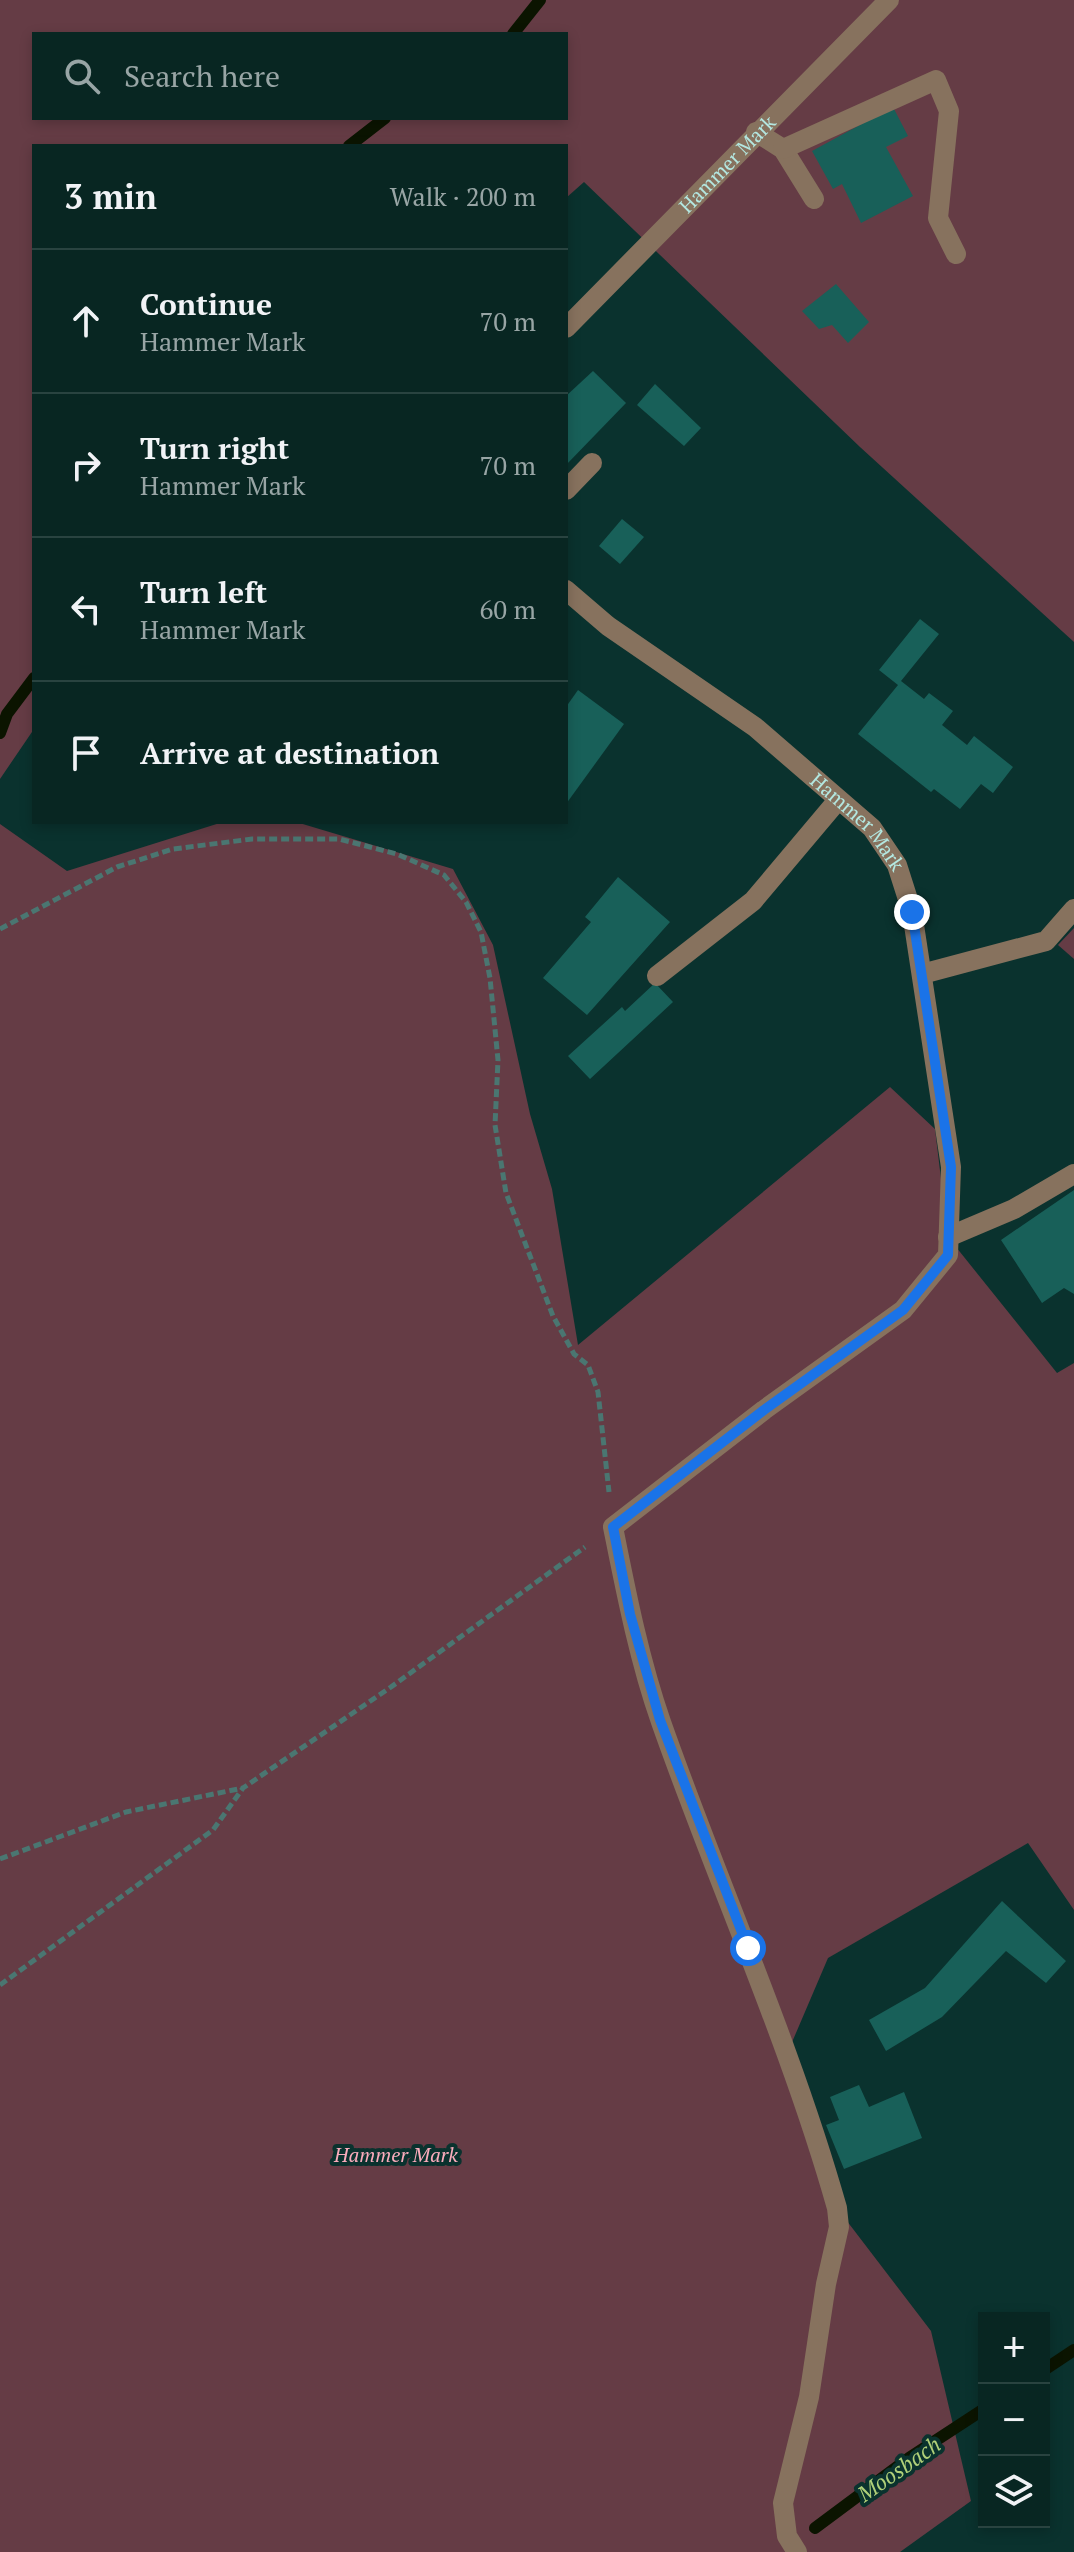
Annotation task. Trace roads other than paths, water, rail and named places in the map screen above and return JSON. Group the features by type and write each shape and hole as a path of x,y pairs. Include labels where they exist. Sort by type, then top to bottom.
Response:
{"street":[{"name":"Hammer Mark","path":"568,326 889,0"},
{"path":"783,149 936,80 949,111 938,218 956,254"},
{"path":"756,132 783,149 814,199"},
{"path":"568,488 592,463"},
{"name":"Hammer Mark","path":"568,592 608,626 755,727 872,828 897,865 912,912 951,1167 948,1255 903,1310 764,1410 613,1527 630,1614 660,1720 748,1948 837,2208 839,2227 826,2284 809,2397 783,2503 787,2536 797,2552"},
{"path":"657,976 753,901 838,800"},
{"path":"922,974 1046,941 1074,909"},
{"path":"948,1237 1014,1209 1074,1174"}],"waterway":[{"path":"515,32 540,0"},
{"path":"352,144 382,120"},
{"path":"0,733 7,714 32,681"},
{"name":"Moosbach","path":"1050,2366 1074,2350"},
{"name":"Moosbach","path":"815,2528 909,2458 978,2413"}]}
